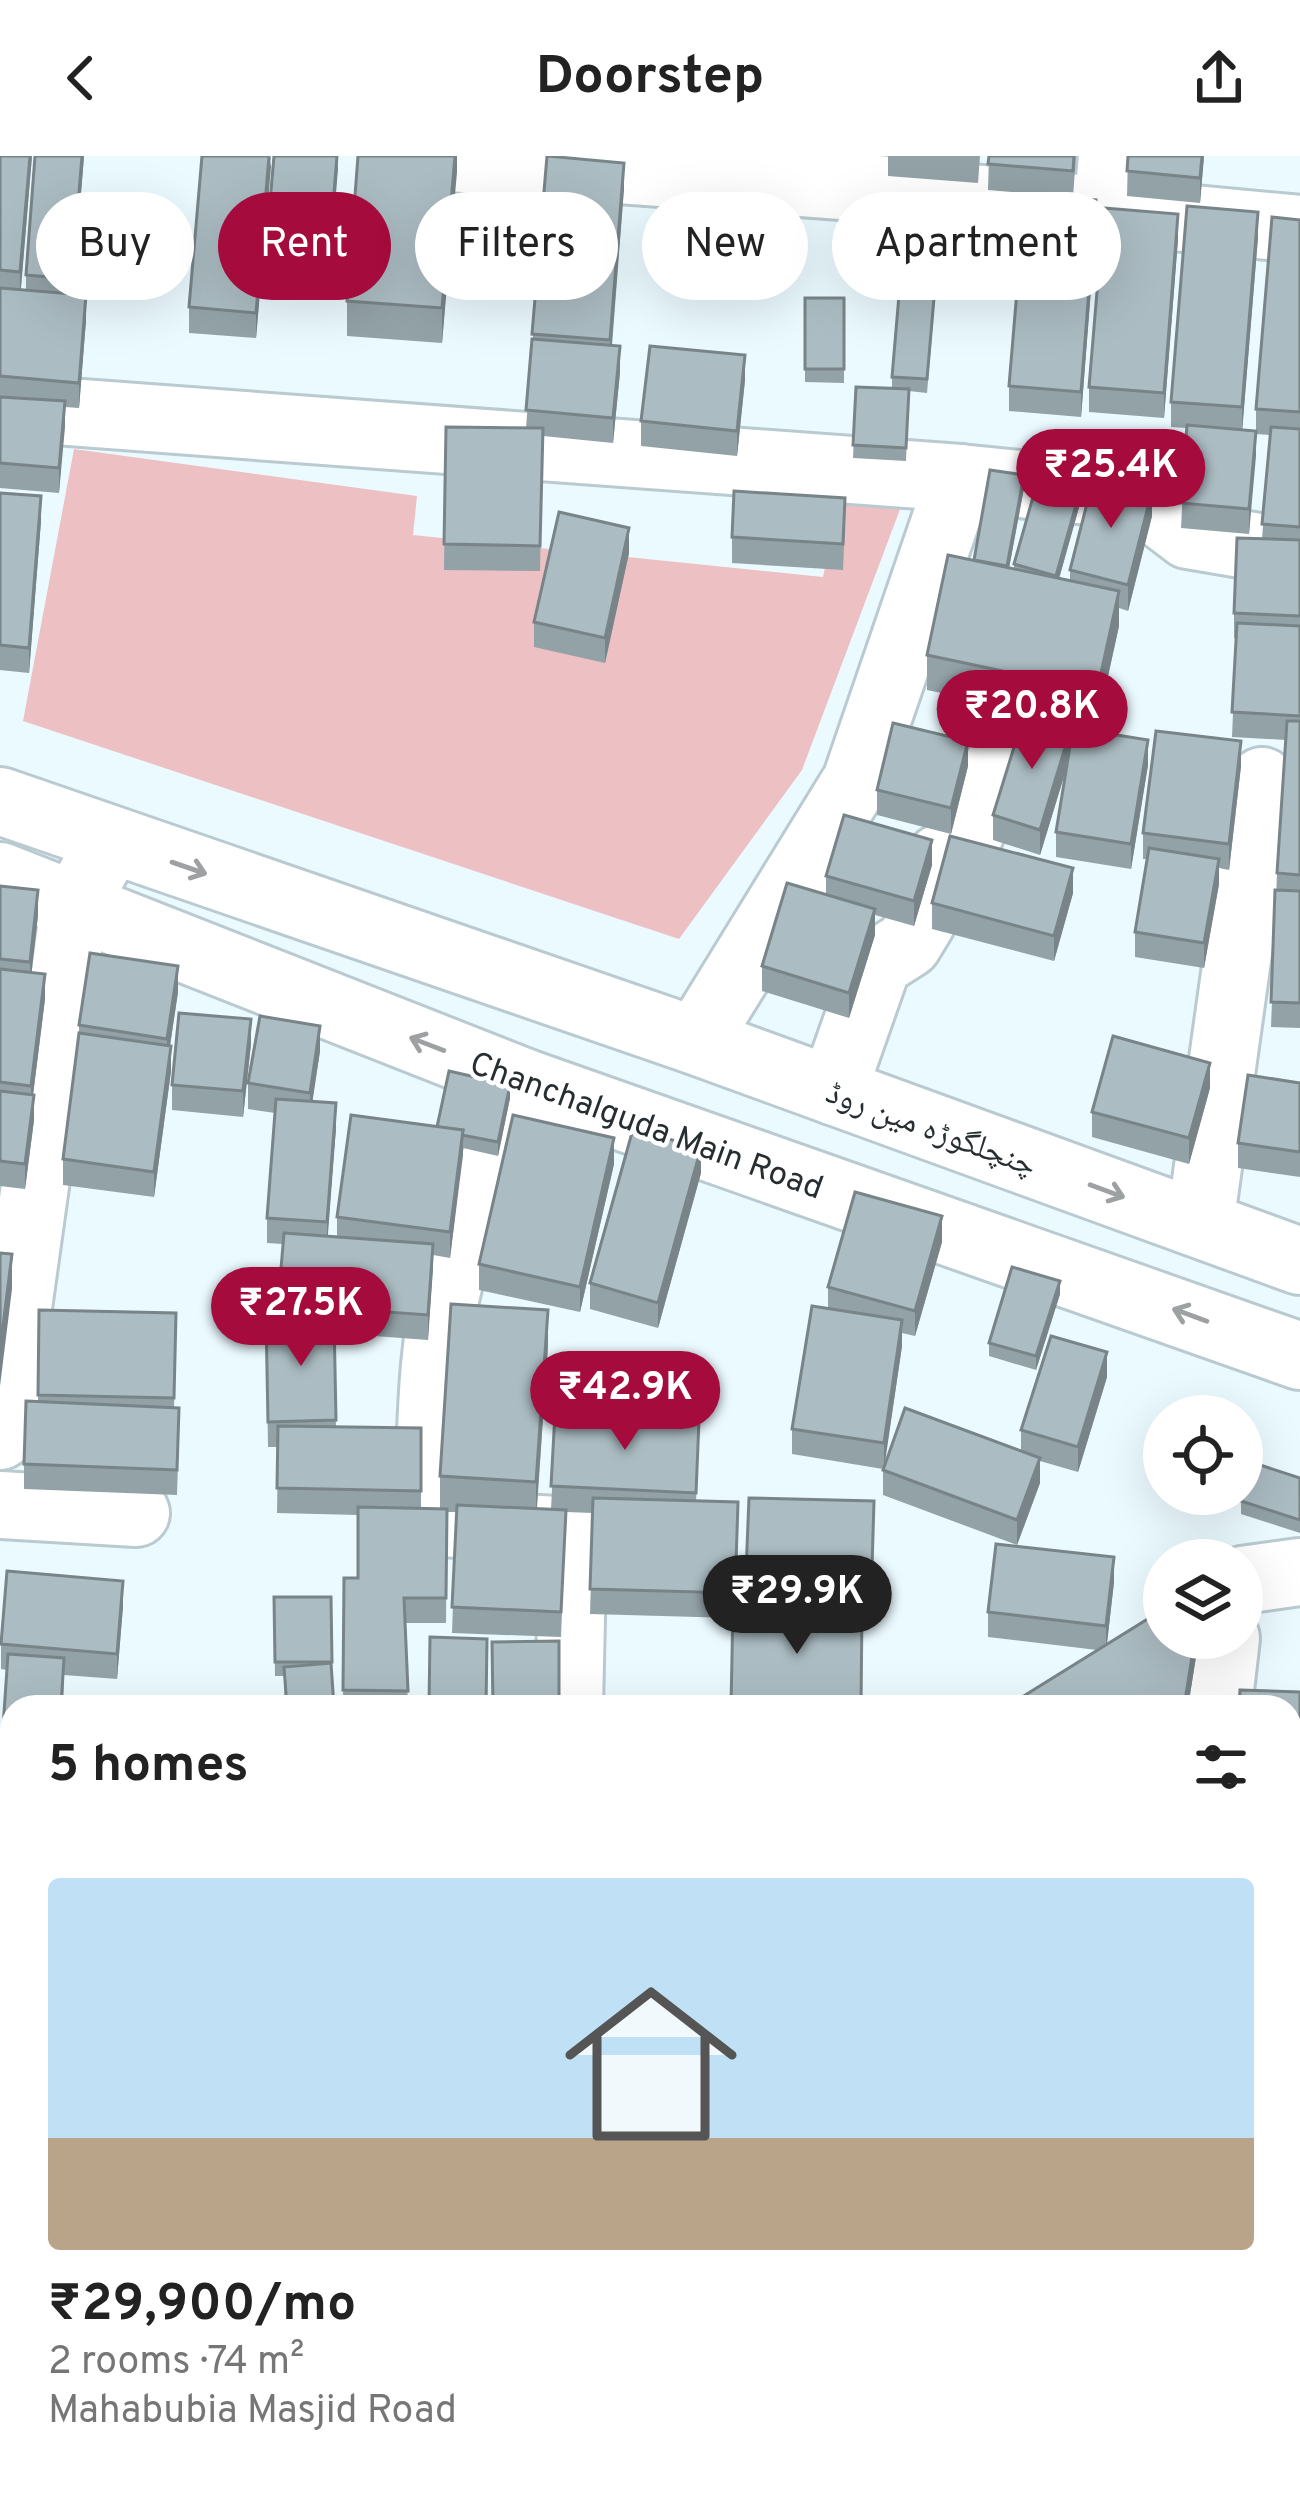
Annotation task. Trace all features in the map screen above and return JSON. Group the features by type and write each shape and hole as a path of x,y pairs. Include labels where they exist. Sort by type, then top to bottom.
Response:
{"street":[{"path":"422,156 1110,183 1300,229"},
{"path":"0,407 960,478 1137,496 1187,535 1300,554"},
{"path":"696,1041 856,781 960,478"},
{"path":"833,1091 878,963 908,944 922,921 940,858 963,851 1004,751"},
{"path":"1200,1224 1262,781"},
{"path":"0,801 110,841 31,991 0,1436"},
{"name":"چنچلگوڑہ مین روڈ","path":"110,841 696,1041 1300,1261"},
{"name":"Chanchalguda Main Road","path":"0,877 526,1083 1300,1356"},
{"path":"526,1083 510,1131 474,1203 448,1285 436,1354 428,1504 429,1516 442,1522 572,1531 569,1695"},
{"path":"0,1505 136,1513"},
{"path":"1263,1577 1300,1571"},
{"path":"1219,1695 1224,1659"}],"shaded area":[{"path":"74,449 417,496 413,535 823,577 842,486 905,496 802,770 679,939 23,721"}],"building":[{"path":"0,156 30,156 20,272 0,270"},
{"path":"35,156 82,156 79,192 36,192 36,276 26,275"},
{"path":"202,156 269,156 266,192 218,192 218,300 257,300 256,313 189,307 194,300"},
{"path":"274,156 337,156 334,192 271,192"},
{"path":"358,156 455,156 452,192 415,192 415,300 443,300 442,308 347,301 391,300 391,192 355,192"},
{"path":"547,156 624,163 618,239 618,192 544,192"},
{"path":"989,156 1074,156 1073,171 988,164"},
{"path":"1128,156 1202,156 1200,178 1127,171"},
{"path":"1187,206 1258,212 1242,407 1171,402"},
{"path":"1121,209 1178,214 1164,393 1089,387 1096,300 1121,300"},
{"path":"1272,217 1300,220 1300,412 1256,409"},
{"path":"0,288 36,291 36,300 86,300 79,383 0,376"},
{"path":"535,300 613,300 610,340 532,334"},
{"path":"805,300 844,300 844,369 805,369"},
{"path":"899,300 934,300 927,379 892,377"},
{"path":"1016,300 1088,300 1081,392 1009,386"},
{"path":"532,339 620,346 613,418 526,410"},
{"path":"650,346 745,355 737,431 641,421"},
{"path":"856,387 909,389 906,448 853,445"},
{"path":"0,397 65,401 59,468 0,463"},
{"path":"1187,425 1256,431 1249,509 1181,503"},
{"path":"446,427 543,428 540,546 444,544"},
{"path":"1271,427 1300,429 1300,527 1262,524"},
{"path":"990,470 1024,475 1007,566 974,560"},
{"path":"1039,476 1081,487 1056,576 1014,564"},
{"path":"1094,476 1152,491 1128,585 1070,570"},
{"path":"734,491 845,498 843,544 732,537"},
{"path":"0,493 41,496 29,648 0,645"},
{"path":"559,512 629,528 605,638 534,622"},
{"path":"1237,538 1300,540 1300,616 1234,613"},
{"path":"948,555 1119,591 1097,691 927,655"},
{"path":"1237,623 1300,626 1300,716 1232,712"},
{"path":"1024,715 1071,728 1040,830 993,815"},
{"path":"1287,721 1300,721 1300,875 1277,873"},
{"path":"893,723 968,741 951,808 877,790"},
{"path":"1073,728 1148,740 1131,844 1056,832"},
{"path":"1156,731 1241,741 1229,844 1143,833"},
{"path":"844,815 932,840 914,901 826,876"},
{"path":"950,836 1073,868 1054,936 932,903"},
{"path":"1149,848 1219,859 1204,943 1135,932"},
{"path":"787,883 875,909 849,993 762,966"},
{"path":"0,886 38,890 30,962 0,959"},
{"path":"1275,890 1300,891 1300,1003 1271,1002"},
{"path":"90,953 178,966 167,1039 79,1025"},
{"path":"0,969 45,974 31,1086 0,1082"},
{"path":"179,1013 251,1019 243,1091 172,1085"},
{"path":"260,1016 320,1026 310,1093 248,1083"},
{"path":"79,1033 171,1046 154,1172 63,1159"},
{"path":"1113,1036 1210,1063 1189,1138 1092,1112"},
{"path":"449,1071 510,1085 498,1142 437,1127"},
{"path":"1248,1075 1300,1083 1300,1152 1238,1143"},
{"path":"0,1091 34,1095 25,1164 0,1161"},
{"path":"276,1099 336,1103 327,1222 267,1218"},
{"path":"351,1115 463,1130 450,1232 337,1217"},
{"path":"513,1115 614,1138 580,1287 479,1264"},
{"path":"633,1129 701,1148 658,1303 590,1283"},
{"path":"855,1192 942,1216 915,1311 828,1287"},
{"path":"284,1233 433,1244 428,1315 278,1304"},
{"path":"0,1253 12,1254 0,1350"},
{"path":"1012,1267 1060,1281 1036,1356 989,1343"},
{"path":"451,1304 548,1310 536,1482 440,1476"},
{"path":"812,1306 902,1320 884,1443 792,1429"},
{"path":"39,1310 176,1313 174,1398 38,1395"},
{"path":"334,1317 336,1420 268,1422 266,1318"},
{"path":"1051,1336 1107,1352 1078,1447 1021,1430"},
{"path":"559,1356 697,1361 695,1413 558,1407"},
{"path":"26,1401 179,1408 177,1470 24,1464"},
{"path":"905,1408 1040,1458 1017,1520 883,1470"},
{"path":"555,1413 699,1420 696,1493 551,1486"},
{"path":"278,1426 421,1428 421,1491 277,1488"},
{"path":"1263,1466 1300,1478 1300,1520 1263,1508"},
{"path":"593,1498 738,1502 735,1593 590,1589"},
{"path":"749,1498 874,1501 871,1601 745,1597"},
{"path":"457,1505 566,1510 561,1612 452,1607"},
{"path":"358,1507 447,1509 446,1598 404,1598 408,1691 343,1690 344,1578 358,1578"},
{"path":"996,1544 1114,1557 1106,1626 988,1612"},
{"path":"7,1571 123,1581 117,1654 1,1644"},
{"path":"274,1597 331,1597 332,1662 275,1662"},
{"path":"733,1606 862,1608 861,1695 731,1695"},
{"path":"1143,1622 1143,1659 1192,1659 1186,1695 1025,1695"},
{"path":"430,1637 487,1639 486,1695 429,1695"},
{"path":"559,1641 559,1695 493,1695 492,1642"},
{"path":"8,1654 64,1658 62,1695 5,1695"},
{"path":"331,1663 333,1695 286,1695 284,1667"},
{"path":"1240,1690 1300,1692 1300,1695 1240,1695"}]}
